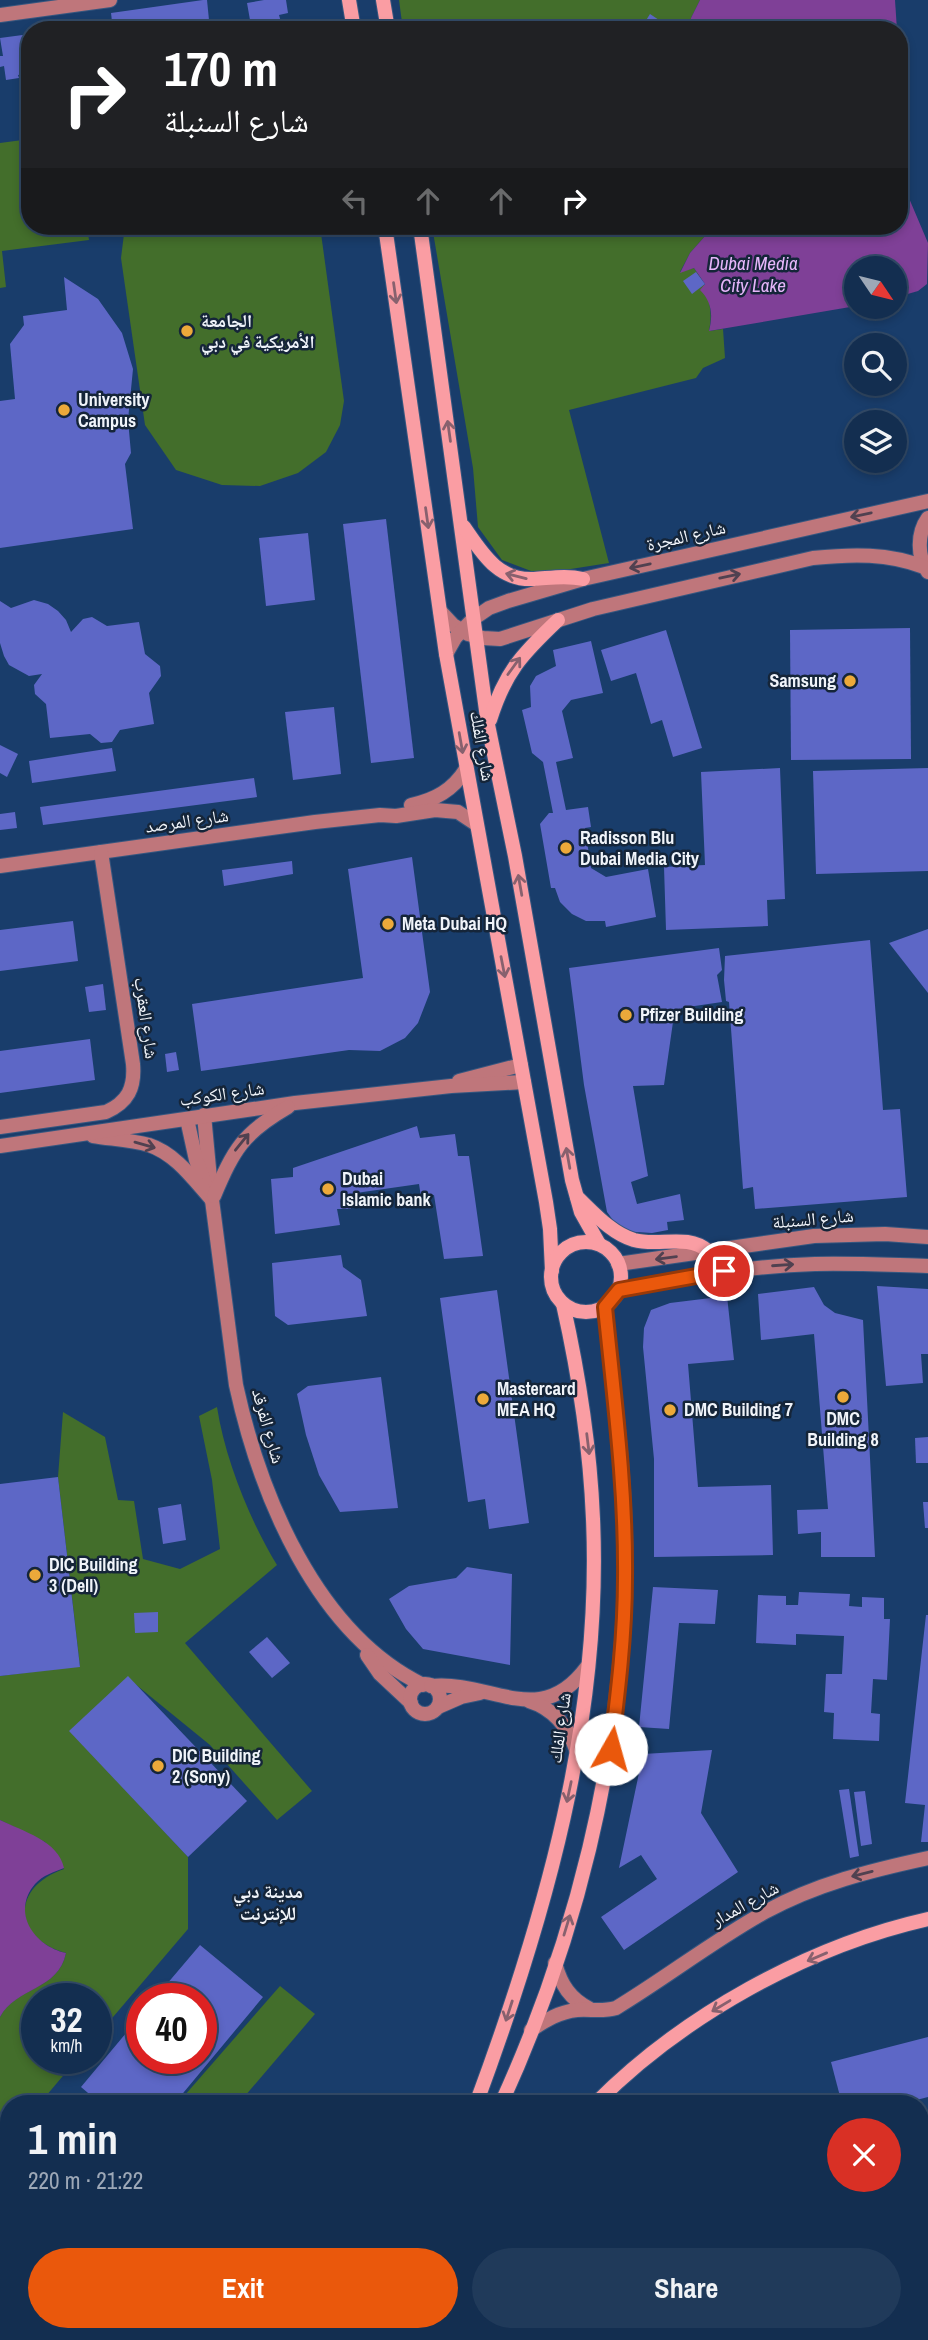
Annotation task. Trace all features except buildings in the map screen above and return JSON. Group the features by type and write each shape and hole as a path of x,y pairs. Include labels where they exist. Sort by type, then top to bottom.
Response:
{"street":[{"path":"0,15 110,0"},
{"path":"383,0 386,21"},
{"path":"348,2 352,21"},
{"name":"شارع الفلك","path":"386,235 446,654 548,1215 552,1271"},
{"name":"شارع الفلك","path":"421,235 473,619 468,633 515,856 576,1196 587,1227 598,1244"},
{"name":"شارع المجرة","path":"473,619 498,604 583,579 928,500"},
{"path":"926,570 920,552 920,537 928,517"},
{"path":"461,523 484,556 507,575 527,579 565,576 583,579"},
{"path":"440,611 468,633 492,639 509,638 633,598 813,558 843,555 886,556 905,560 926,570"},
{"path":"488,725 500,689 512,669 558,620"},
{"path":"446,654 468,633"},
{"name":"شارع المرصد","path":"380,815 438,797 454,784 466,769"},
{"name":"شارع المرصد","path":"0,866 380,815 396,816 451,810 465,815 476,824"},
{"name":"شارع العقرب","path":"0,1127 106,1112 120,1105 130,1094 134,1080 133,1064 102,852"},
{"name":"شارع الكوكب","path":"451,1086 465,1079 521,1065"},
{"name":"شارع الكوكب","path":"0,1146 295,1103 451,1086 524,1082"},
{"path":"78,1133 148,1145 160,1150 172,1158 212,1200 228,1164 245,1137 295,1103"},
{"name":"شارع الفرقد","path":"204,1115 232,1361 242,1413 271,1499 297,1551 323,1594 380,1674 411,1703"},
{"name":"شارع الفرقد","path":"187,1119 196,1160 212,1200"},
{"path":"576,1196 615,1231 631,1239 649,1243 686,1241 708,1251"},
{"name":"شارع السنبلة","path":"618,1264 825,1235 885,1234 928,1237"},
{"path":"578,1243 598,1244 607,1249 618,1264 621,1272 619,1290 605,1307 579,1312 563,1304 553,1289 554,1262 568,1247 578,1243"},
{"path":"619,1290 682,1277 779,1266 848,1263 928,1266"},
{"name":"شارع الفلك","path":"479,2095 528,1953 562,1824 577,1752 587,1667 593,1577 590,1467 575,1358 563,1304"},
{"path":"504,2095 531,2030 583,1875 611,1749 625,1579 621,1466 605,1307"},
{"name":"شارع الفرقد","path":"357,1639 388,1665 427,1685 459,1685 485,1693 524,1699 548,1698 559,1694 576,1683 587,1667"},
{"path":"427,1685 440,1697 438,1707 423,1714 414,1709 411,1703 415,1689 427,1685"},
{"name":"شارع الفرقد","path":"438,1707 461,1697 485,1693"},
{"name":"شارع الفرقد","path":"524,1699 556,1716 573,1739 577,1752"},
{"name":"شارع المدار","path":"531,2030 561,2013 616,2008 708,1947 777,1907 818,1888 853,1876 928,1858"},
{"path":"605,2095 652,2052 692,2024 780,1973 872,1935 928,1919"},
{"path":"555,1963 559,1979 568,1993 580,2004 595,2011"}],"green space":[{"path":"399,0 700,0 691,21 402,21"},
{"path":"21,140 21,235 88,235 89,240 2,251 6,287 0,288 0,143"},
{"path":"124,235 321,235 344,401 340,425 326,452 298,473 260,486 222,485 176,470 145,425 121,258"},
{"path":"434,235 706,235 690,253 680,272 694,268 703,282 710,306 709,331 723,329 725,358 703,368 696,378 569,410 609,563 539,574 502,560 478,527 473,468"},
{"path":"217,1407 226,1447 240,1489 257,1529 277,1565 185,1643 312,1791 277,1820 210,1745 129,1679 70,1731 188,1857 188,1929 142,1983 126,1983 126,2002 112,2018 112,1983 44,1983 54,1975 66,1953 48,1946 35,1936 28,1925 25,1912 27,1900 34,1888 47,1877 64,1869 45,1842 0,1820 0,1676 80,1666 58,1477 63,1412 105,1437 118,1500 134,1501 143,1559 180,1569 220,1549 212,1480 199,1416"},
{"path":"280,1986 315,2014 246,2095 185,2095 203,2074 217,2074 217,2058"},
{"path":"21,1997 21,2074 65,2074 47,2095 0,2095 0,2017 7,2007"}],"water":[{"path":"700,0 895,0 896,21 691,21"},
{"name":"Dubai Media City Lake","path":"908,196 928,243 927,284 918,291 907,294 907,256 844,256 844,308 709,331 710,309 700,290 705,284 694,268 680,273 690,253 706,235 908,235"},
{"path":"0,1820 38,1838 61,1859 64,1868 38,1881 28,1895 25,1906 26,1916 36,1935 54,1949 66,1953 62,1965 46,1982 21,1983 21,1997 7,2007 0,2017"}],"place":[{"name":"الجامعة الأمريكية في دبي","path":"187,331"},
{"name":"University Campus","path":"64,410"},
{"name":"Samsung","path":"850,681"},
{"name":"Radisson Blu Dubai Media City","path":"566,848"},
{"name":"Meta Dubai HQ","path":"388,924"},
{"name":"Pfizer Building","path":"626,1015"},
{"name":"Dubai Islamic bank","path":"328,1189"},
{"name":"DMC Building 8","path":"843,1397"},
{"name":"Mastercard MEA HQ","path":"483,1399"},
{"name":"DMC Building 7","path":"670,1410"},
{"name":"DIC Building 3 (Dell)","path":"35,1575"},
{"name":"DIC Building 2 (Sony)","path":"158,1766"}],"district":[{"name":"مدينة دبي للإنترنت","path":"268,1902"}],"route":[{"path":"611,1749 621,1656 625,1579 621,1466 605,1307 619,1290 724,1271"}]}
